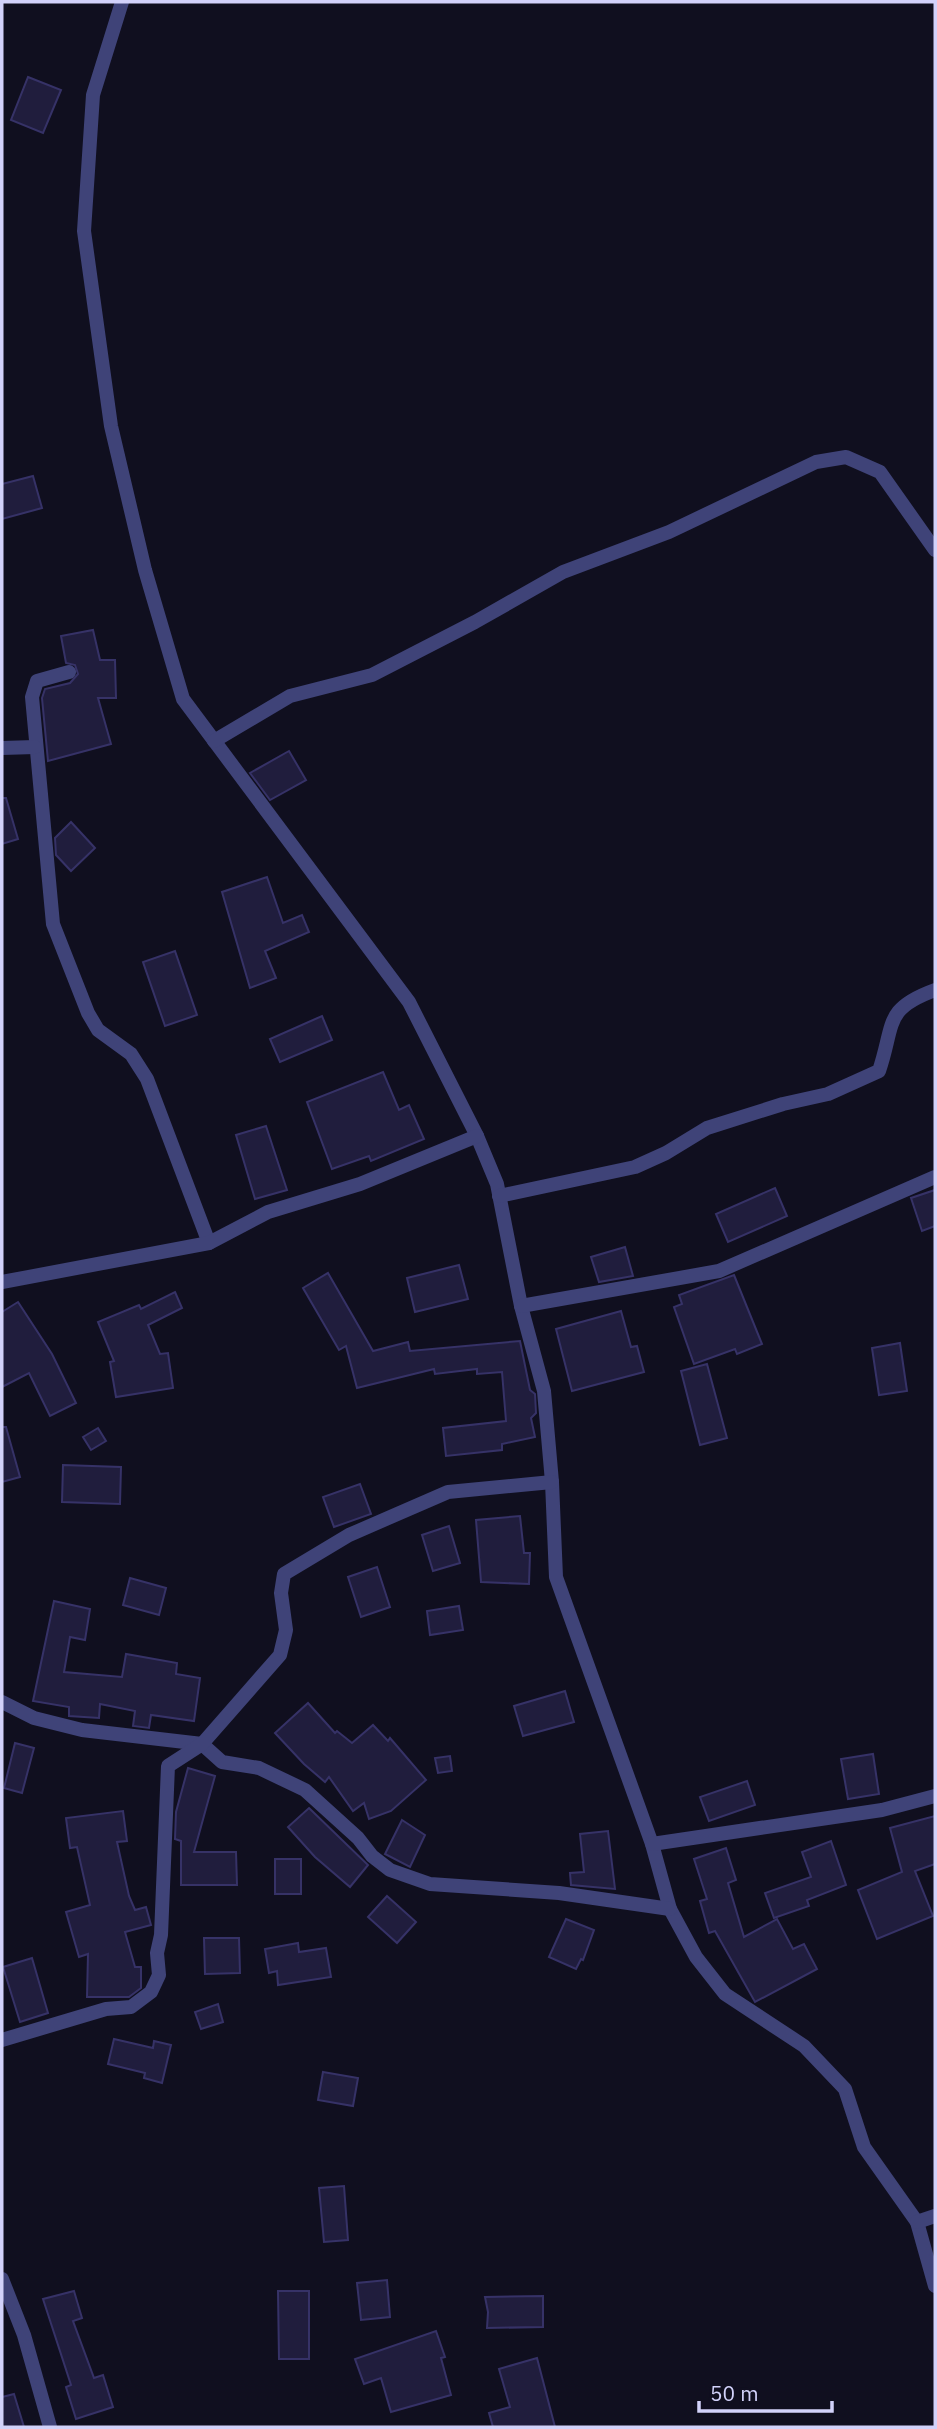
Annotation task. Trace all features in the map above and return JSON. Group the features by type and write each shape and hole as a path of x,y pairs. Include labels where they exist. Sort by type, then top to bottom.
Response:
{"street":[{"path":"122,2 93,95 83,231 111,426 145,570 183,699 409,1002 477,1136 499,1196 521,1306 544,1391 552,1482 556,1577 652,1844 670,1909 696,1957 725,1994 804,2046 845,2089 864,2147 917,2222 935,2286"},
{"path":"214,741 290,696 372,675 475,622 563,572 669,532 816,462 846,457 880,472 935,550"},
{"path":"69,673 37,681 32,697 56,933 98,1030 131,1054 147,1079 209,1243"},
{"path":"2,748 35,747"},
{"path":"499,1196 635,1167 666,1153 707,1128 783,1104 828,1094 879,1071 894,1013 911,999 935,990"},
{"path":"2,1282 209,1243 268,1212 360,1184 477,1136"},
{"path":"521,1306 719,1271 935,1177"},
{"path":"2,2040 106,2009 131,2007 151,1992 159,1975 157,1952 161,1935 168,1766 202,1744 280,1655 286,1630 281,1593 284,1574 298,1563 349,1535 448,1492 552,1482"},
{"path":"2,1702 34,1718 82,1730 202,1744 222,1762 259,1768 306,1790 358,1838 372,1856 390,1870 430,1884 559,1893 670,1909"},
{"path":"652,1844 882,1810 935,1796"},
{"path":"917,2222 935,2216"},
{"path":"2,2279 24,2335 50,2427"}],"building":[{"path":"28,77 61,90 43,133 11,120"},
{"path":"33,476 42,508 2,519 2,484"},
{"path":"93,630 100,660 115,660 116,698 98,698 111,744 48,761 42,698 45,689 70,683 78,674 75,665 66,663 61,636"},
{"path":"289,751 306,780 270,800 250,773"},
{"path":"2,798 6,798 18,839 2,844"},
{"path":"71,822 95,848 71,871 56,855 55,838"},
{"path":"267,877 283,923 302,915 309,932 265,951 276,978 250,988 222,892"},
{"path":"175,951 197,1015 165,1026 143,962"},
{"path":"322,1016 332,1040 280,1062 270,1039"},
{"path":"383,1072 399,1110 409,1105 424,1139 371,1161 369,1156 332,1169 307,1102"},
{"path":"266,1126 287,1190 255,1199 236,1135"},
{"path":"775,1188 787,1216 728,1242 716,1214"},
{"path":"935,1190 935,1226 922,1231 911,1198"},
{"path":"625,1247 633,1276 599,1282 591,1257"},
{"path":"459,1265 468,1299 415,1312 407,1278"},
{"path":"328,1273 373,1351 408,1342 410,1351 520,1341 530,1390 535,1394 536,1413 531,1418 535,1437 502,1444 502,1450 446,1456 443,1428 506,1421 502,1372 477,1374 477,1369 435,1374 434,1369 357,1388 346,1346 339,1350 303,1288"},
{"path":"734,1275 762,1344 737,1354 735,1349 694,1364 674,1307 682,1304 679,1295"},
{"path":"175,1292 182,1308 148,1325 160,1354 168,1353 173,1388 116,1397 110,1362 114,1361 98,1322 139,1305 141,1309"},
{"path":"18,1302 52,1354 76,1403 50,1416 29,1373 2,1387 2,1312"},
{"path":"621,1311 631,1347 637,1346 644,1372 572,1391 556,1329"},
{"path":"900,1343 907,1391 879,1395 872,1348"},
{"path":"707,1364 727,1438 700,1445 681,1371"},
{"path":"2,1427 6,1427 20,1477 2,1482"},
{"path":"98,1428 106,1441 91,1450 83,1437"},
{"path":"63,1465 121,1467 120,1504 62,1502"},
{"path":"360,1484 371,1514 334,1527 323,1497"},
{"path":"520,1516 524,1553 530,1553 529,1584 481,1582 476,1520"},
{"path":"449,1526 460,1563 433,1571 422,1535"},
{"path":"377,1567 390,1607 361,1617 348,1577"},
{"path":"130,1578 166,1588 159,1615 123,1605"},
{"path":"54,1601 90,1609 85,1640 70,1637 64,1672 122,1677 126,1654 177,1663 176,1674 200,1678 194,1721 151,1715 149,1728 133,1726 135,1711 100,1704 99,1718 69,1716 69,1707 33,1701"},
{"path":"459,1606 463,1630 430,1635 427,1611"},
{"path":"565,1691 574,1722 523,1736 514,1706"},
{"path":"308,1703 335,1733 337,1731 352,1743 373,1725 388,1741 390,1738 426,1780 391,1811 369,1819 364,1803 353,1811 329,1777 325,1782 275,1733"},
{"path":"15,1743 34,1748 22,1793 4,1788"},
{"path":"873,1754 879,1794 848,1799 841,1759"},
{"path":"450,1756 452,1771 438,1773 435,1758"},
{"path":"188,1768 215,1776 194,1852 236,1852 237,1885 181,1885 181,1841 175,1839 176,1812"},
{"path":"747,1781 755,1805 709,1821 700,1797"},
{"path":"309,1808 368,1865 350,1887 315,1857 288,1827"},
{"path":"123,1811 127,1841 117,1842 129,1896 135,1910 146,1907 151,1925 125,1932 135,1967 141,1967 141,1988 129,1997 87,1997 88,1954 79,1957 66,1912 90,1905 77,1847 70,1848 66,1818"},
{"path":"935,1816 935,1864 915,1871 933,1916 877,1939 858,1890 902,1872 890,1828"},
{"path":"402,1820 425,1835 410,1867 385,1854"},
{"path":"608,1831 615,1889 571,1885 570,1873 584,1872 580,1834"},
{"path":"831,1841 846,1885 807,1900 809,1906 774,1918 765,1893 811,1877 802,1852"},
{"path":"726,1848 736,1880 728,1883 744,1937 777,1919 793,1949 804,1944 817,1969 755,2002 715,1931 709,1933 700,1901 707,1899 694,1859"},
{"path":"275,1859 301,1859 301,1894 275,1894"},
{"path":"387,1896 416,1922 397,1943 368,1917"},
{"path":"566,1919 594,1930 583,1960 581,1959 576,1969 549,1957"},
{"path":"204,1938 239,1938 240,1973 205,1974"},
{"path":"298,1943 299,1952 326,1948 331,1977 278,1985 277,1971 269,1973 265,1949"},
{"path":"32,1958 48,2013 20,2022 3,1967"},
{"path":"218,2004 223,2022 201,2029 195,2012"},
{"path":"114,2039 153,2048 154,2041 171,2045 162,2083 144,2078 145,2073 108,2064"},
{"path":"323,2072 358,2078 353,2106 318,2100"},
{"path":"344,2186 348,2240 324,2242 319,2188"},
{"path":"387,2280 390,2317 361,2320 357,2283"},
{"path":"74,2291 82,2318 73,2321 94,2378 103,2375 113,2407 76,2419 66,2387 71,2385 43,2299"},
{"path":"278,2291 309,2291 309,2359 279,2359"},
{"path":"543,2296 543,2327 487,2328 485,2297"},
{"path":"436,2331 445,2357 441,2358 451,2395 391,2412 381,2378 364,2384 355,2359"},
{"path":"537,2358 555,2427 493,2427 489,2413 510,2407 499,2369"},
{"path":"14,2394 24,2427 2,2427 2,2397"}]}
